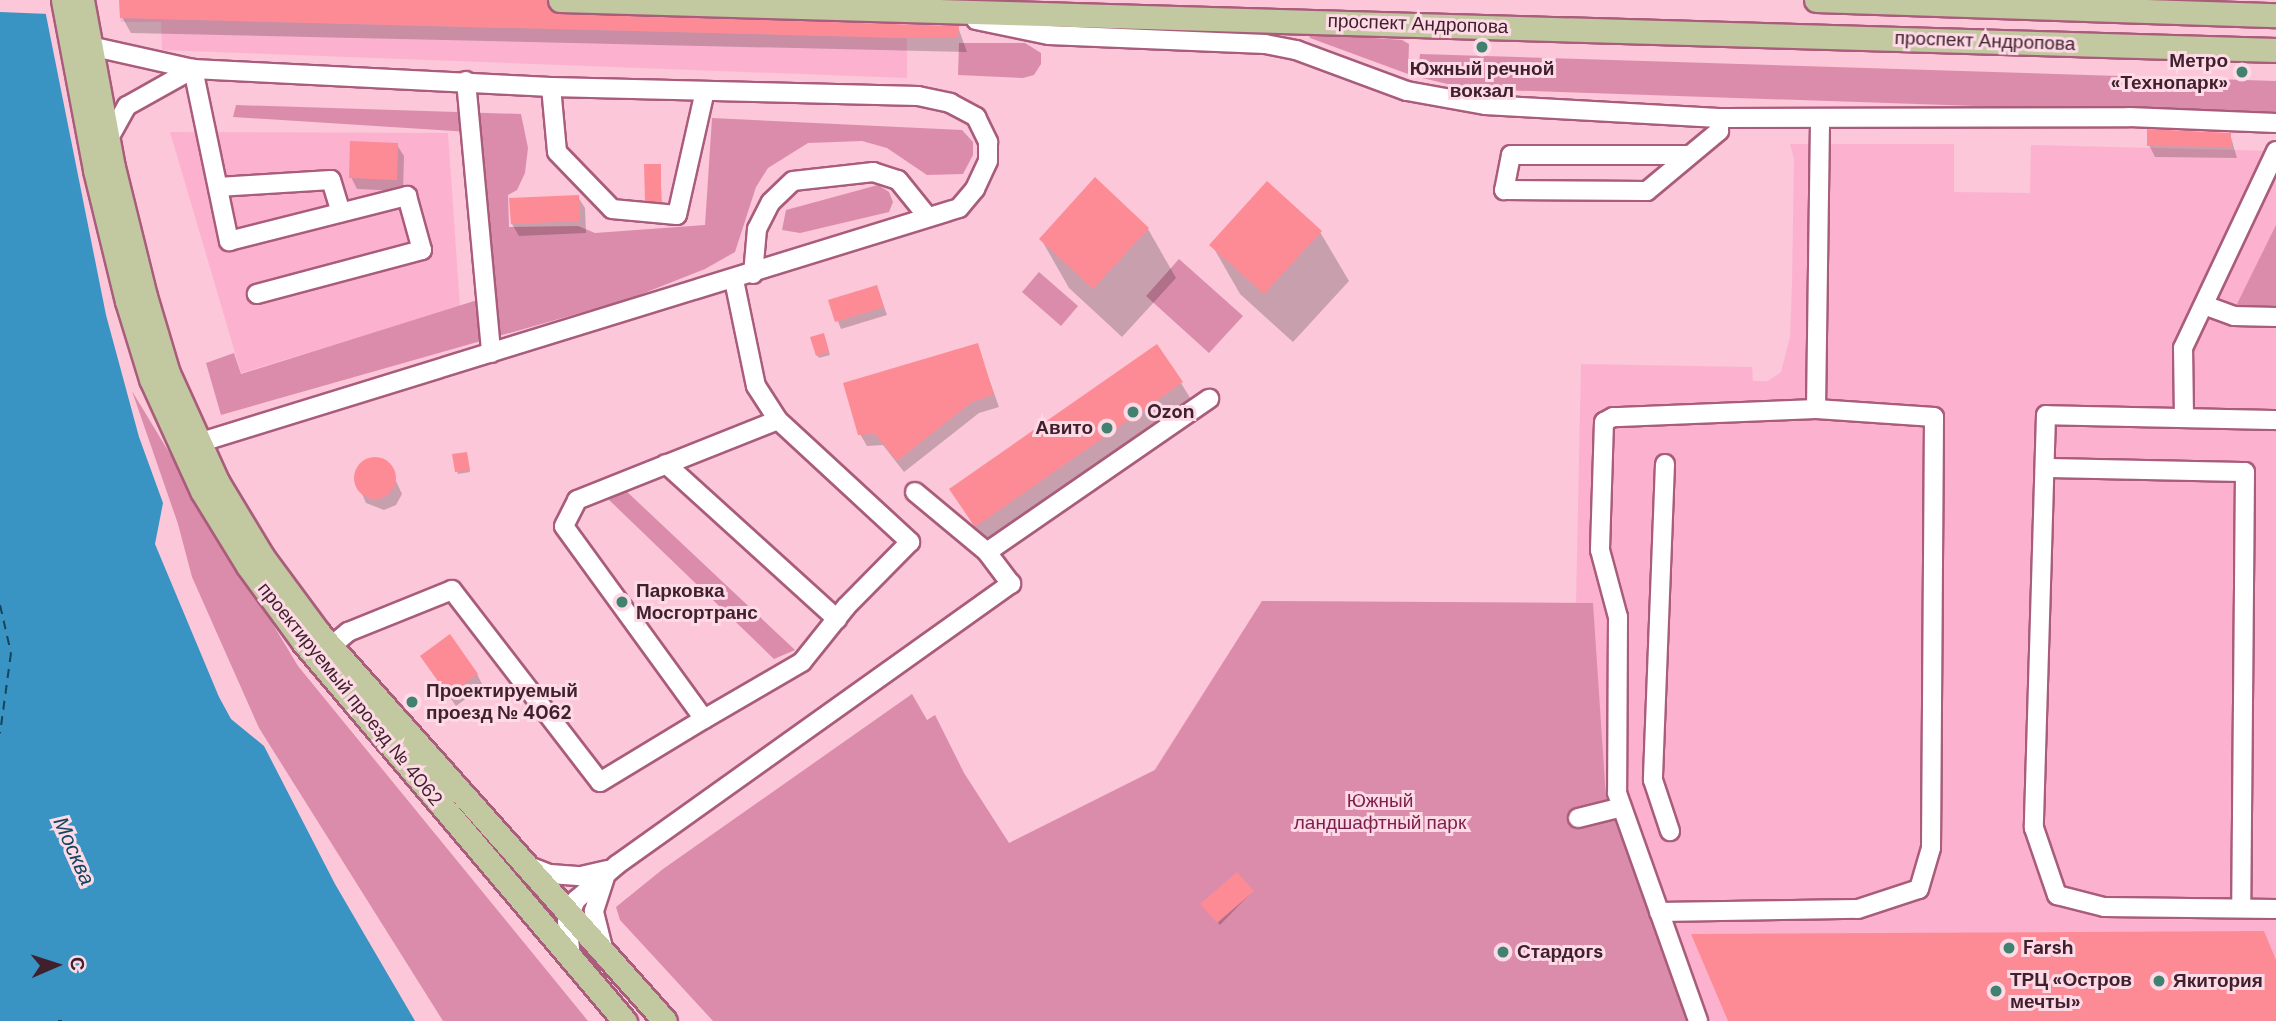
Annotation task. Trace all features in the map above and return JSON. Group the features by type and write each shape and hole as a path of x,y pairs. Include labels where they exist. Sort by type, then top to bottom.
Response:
{"main road":[{"name":"проектируемый проезд № 4062","path":"63,0 106,216 151,379 223,527 571,958 625,1021"},
{"name":"проектируемый проезд № 4062","path":"82,0 108,140 156,334 198,443 262,556 324,652 522,863 665,1021"},
{"name":"проспект Андропова","path":"560,0 921,8 2276,50"},
{"name":"проспект Андропова","path":"1816,0 2276,15"}],"street":[{"path":"921,8 1049,34 1265,44 1448,101 1719,118 2129,117 2276,123"},
{"path":"90,46 193,69 466,80 551,87 918,96 950,103 976,117 988,152 975,189 959,208 754,274 198,443"},
{"path":"108,140 127,106 193,69"},
{"path":"193,69 229,241 407,196 422,250 257,294"},
{"path":"466,80 491,353"},
{"path":"79,82 100,99 127,106"},
{"path":"551,87 557,152 612,209 677,215 705,91"},
{"path":"1689,155 1511,155 1504,190 1647,191 1719,131 1719,118"},
{"path":"1816,409 1820,118"},
{"path":"2184,416 2183,348 2276,151"},
{"path":"754,274 757,229 771,202 793,181 873,172 898,180 928,217"},
{"path":"218,187 331,180 341,213"},
{"path":"324,652 348,632 452,590 600,782 802,662 836,620 910,542 778,420 756,387 734,280"},
{"path":"2204,305 2234,316 2276,317"},
{"path":"987,552 1209,399"},
{"path":"1659,912 1858,909 1919,889 1931,848 1934,417 1816,409 1613,417 1604,422 1600,550 1618,617 1617,793 1659,912 1698,1021"},
{"path":"2276,421 2184,416 2046,415 2034,828 2057,895 2104,907 2276,909"},
{"path":"704,719 564,526 577,500 778,420"},
{"path":"666,464 836,620"},
{"path":"1665,464 1653,780 1670,831"},
{"path":"2046,468 2245,472 2241,908"},
{"path":"571,958 567,941 569,915 576,900 611,869 1011,584 987,552 915,492"},
{"path":"1578,818 1622,807"},
{"path":"522,863 550,874 581,876 611,869"},
{"path":"604,952 594,911 599,889 611,869"}],"shaded area":[{"path":"120,18 907,38 907,78 162,50 161,22 121,22"},
{"path":"170,132 448,133 460,307 241,373"},
{"path":"1790,144 1954,144 1954,192 2030,193 2031,145 2276,151 2276,1021 769,1021 935,715 964,773 1009,843 1154,770 1262,601 1576,604 1581,364 1752,367 1753,381 1768,381 1781,372 1790,337 1794,159"}],"green space":[{"path":"1308,33 1402,40 1409,44 1408,74 1310,38"},
{"path":"959,43 1025,43 1041,53 1041,64 1034,75 1023,78 958,75"},
{"path":"1420,54 2276,81 2276,116 1469,89 1418,77"},
{"path":"236,105 521,114 528,148 525,173 517,190 508,195 509,227 578,226 595,233 705,225 712,118 962,130 973,142 973,155 963,174 927,175 887,148 862,141 808,143 768,168 756,187 735,252 705,269 629,299 221,415 206,363 234,353 241,374 487,297 470,132 233,117"},
{"path":"878,185 889,192 893,202 889,212 800,233 782,230 786,210"},
{"path":"2276,225 2276,307 2236,306"},
{"path":"1179,259 1243,316 1209,353 1146,296"},
{"path":"1039,272 1078,306 1061,326 1022,292"},
{"path":"132,391 298,666 588,1021 443,1021 259,728 192,577 178,524"},
{"path":"624,489 795,650 774,659 606,497"},
{"name":"Южный ландшафтный парк","path":"1262,601 1593,603 1606,798 1691,1021 713,1021 620,920 616,907 663,869 912,694 927,720 935,715 964,773 1009,843 1155,770"}],"water":[{"name":"Москва","path":"0,0 43,0 106,315 139,437 163,503 155,544 219,697 231,719 264,746 335,884 415,1021 0,1021"}],"pier":[{"path":"0,0 46,0 49,14 0,12"}],"building":[{"path":"119,0 546,0 552,11 560,14 959,26 958,37 907,38 120,18"},
{"path":"2147,129 2231,133 2231,147 2147,146"},
{"path":"350,141 398,143 397,180 349,178"},
{"path":"644,164 661,164 661,202 645,201"},
{"path":"1095,177 1149,228 1093,289 1039,239"},
{"path":"1267,181 1322,231 1264,294 1209,245"},
{"path":"579,195 580,221 511,224 509,198"},
{"path":"877,285 884,307 835,322 828,300"},
{"path":"824,333 829,352 816,356 810,337"},
{"path":"978,343 994,395 972,402 897,461 875,434 858,435 843,383"},
{"path":"1157,344 1183,382 975,527 949,489"},
{"path":"467,452 470,470 455,472 452,454"},
{"path":"375,457 390,463 396,478 390,493 375,499 360,493 354,478 360,463"},
{"path":"450,634 478,674 448,695 420,656"},
{"path":"1237,872 1254,891 1217,923 1200,904"},
{"name":"ТРЦ «Остров мечты»","path":"2264,931 2276,960 2276,1021 1728,1021 1691,934"}],"ferry route":[{"path":"0,605 11,653 0,733"}],"place":[{"name":"Южный речной вокзал","path":"1482,47"},
{"name":"Метро «Технопарк»","path":"2242,72"},
{"name":"Ozon","path":"1133,412"},
{"name":"Авито","path":"1107,428"},
{"name":"Парковка Мосгортранс","path":"622,602"},
{"name":"Проектируемый проезд № 4062","path":"412,702"},
{"name":"Farsh","path":"2009,948"},
{"name":"Стардогs","path":"1503,952"},
{"name":"Якитория","path":"2159,981"},
{"name":"ТРЦ «Остров мечты»","path":"1996,991"}]}
